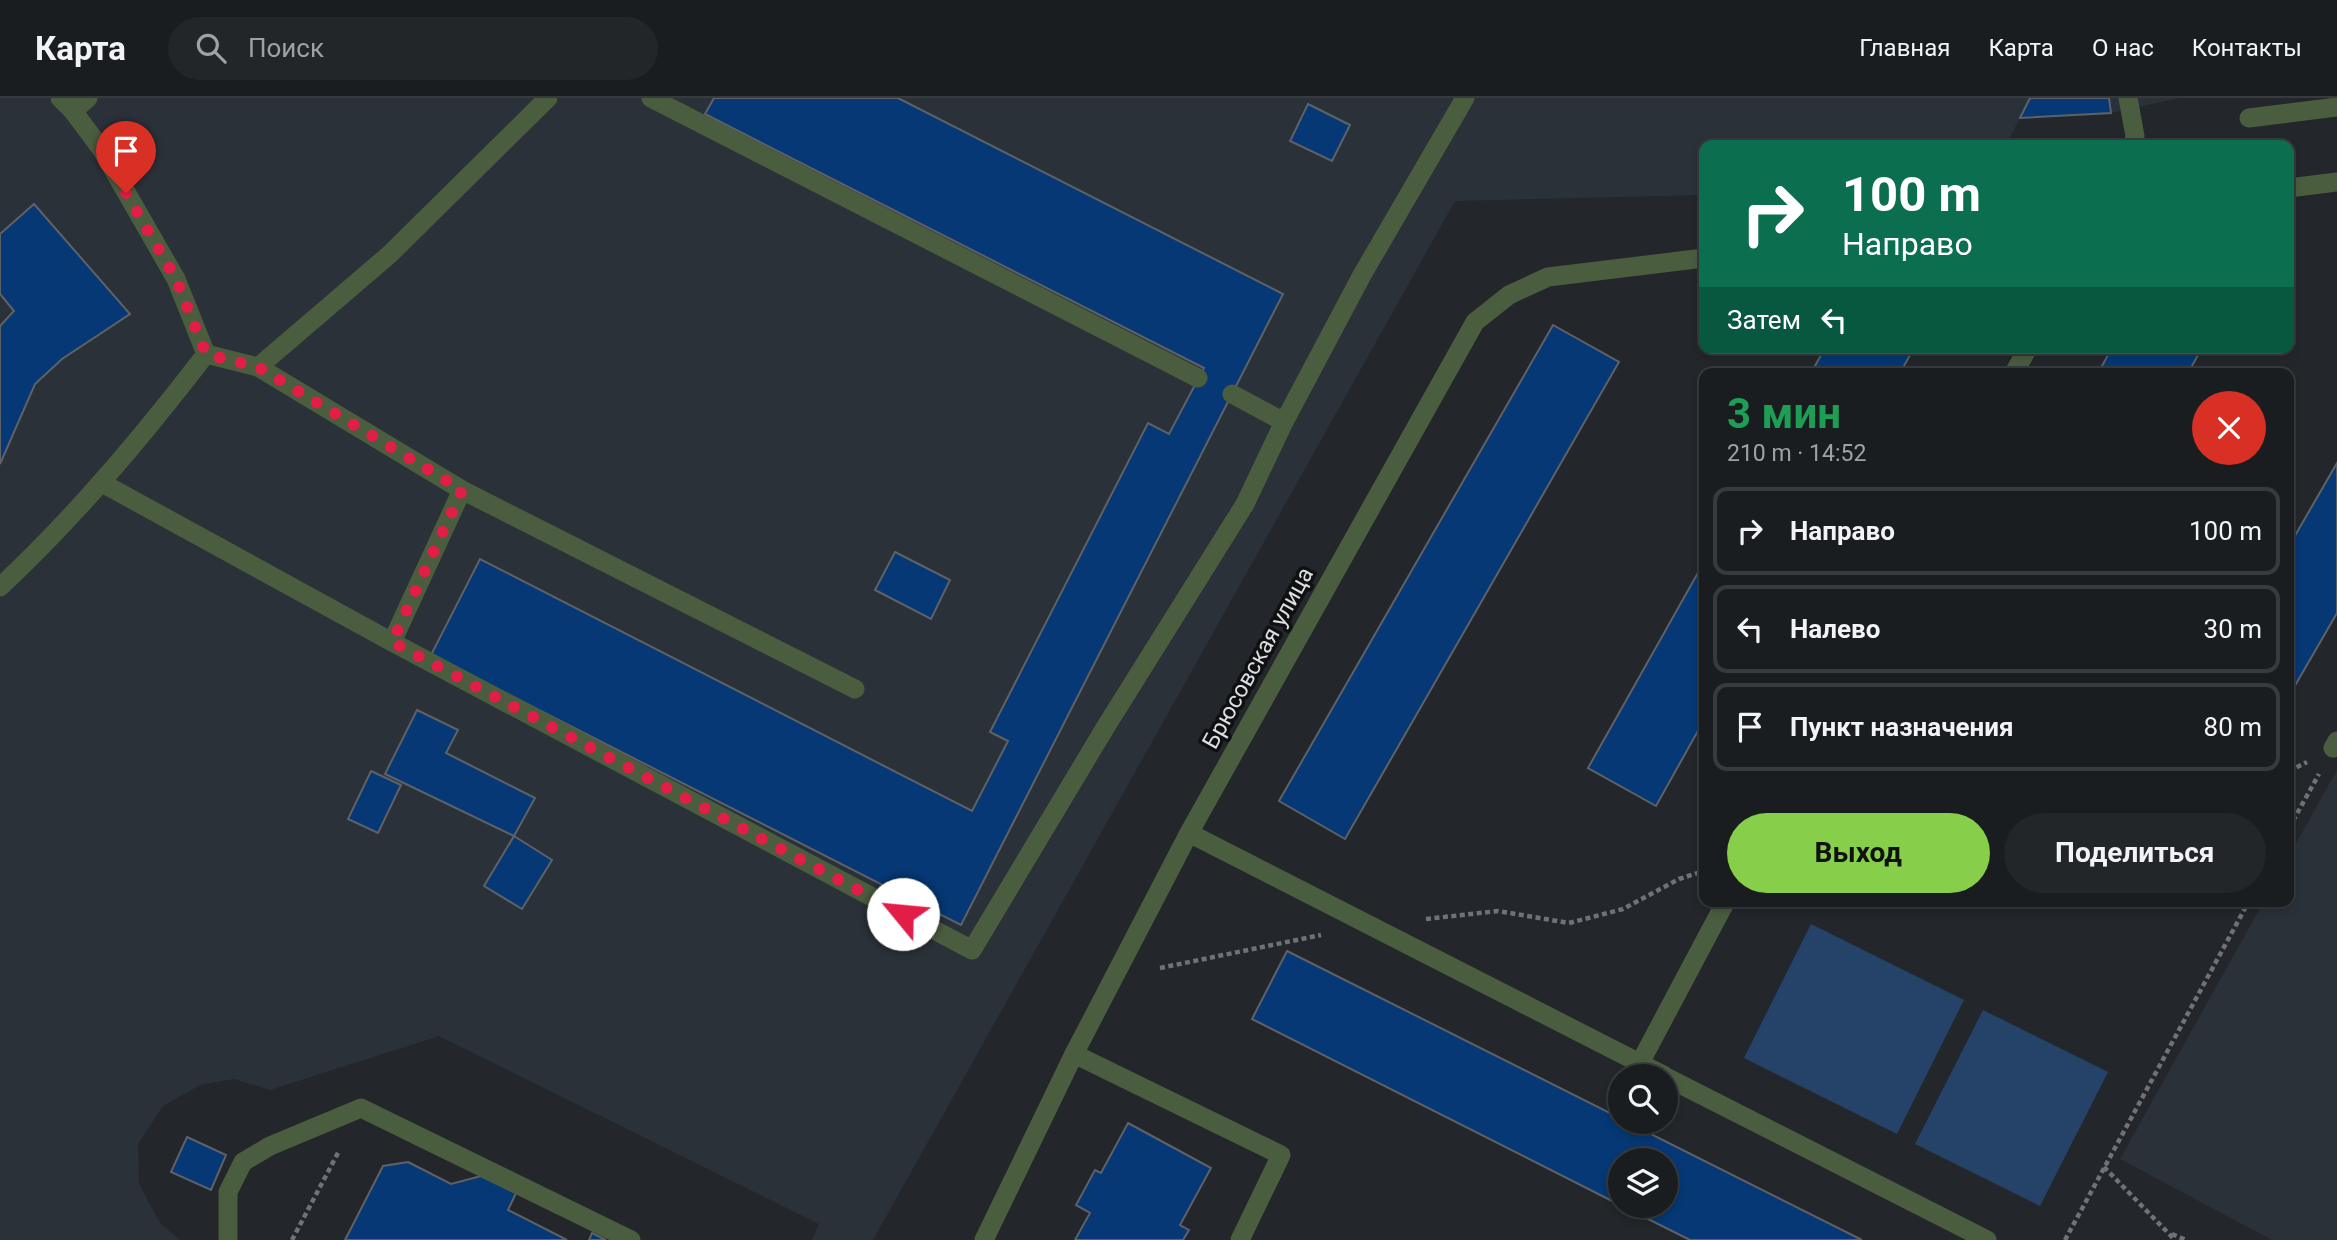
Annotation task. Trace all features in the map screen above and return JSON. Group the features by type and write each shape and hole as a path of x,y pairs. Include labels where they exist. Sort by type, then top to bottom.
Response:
{"street":[{"path":"258,367 390,254 548,98"},
{"path":"651,98 1198,378"},
{"path":"102,483 392,642 972,950 1105,728 1245,505 1284,422 1362,275 1465,98"},
{"path":"2128,98 2134,140"},
{"path":"74,102 176,279 206,354"},
{"path":"2249,118 2337,107"},
{"path":"2294,187 2337,182"},
{"name":"Брюсовская улица","path":"984,1240 1074,1054 1189,833 1475,322 1509,295 1548,277 1699,259"},
{"path":"206,354 258,367 462,490 855,689"},
{"path":"0,587 102,483 206,354"},
{"path":"1232,394 1284,422"},
{"path":"392,642 462,490"},
{"path":"1189,833 1640,1063 1723,907"},
{"path":"1074,1054 1282,1156 1240,1240"},
{"path":"1678,1082 1987,1240"},
{"path":"228,1240 228,1192 243,1162 270,1146 361,1108 631,1240"}],"path":[{"path":"2294,819 2335,744"},
{"path":"2065,1240 2246,907"},
{"path":"292,1240 361,1108"},
{"path":"2104,1167 2175,1240"},
{"path":"2168,1233 2186,1240"}],"shaded area":[{"path":"0,98 2180,98 2111,113 2020,118 2009,140 1699,140 1699,195 1455,201 873,1240 812,1240 819,1224 439,1036 270,1090 234,1079 200,1085 163,1106 138,1144 139,1184 160,1223 180,1240 0,1240"},
{"path":"2337,770 2337,1240 2272,1240 2120,1159 2261,907 2294,907 2294,847"},
{"path":"1811,924 1964,1000 1897,1134 1744,1058"},
{"path":"1983,1010 2108,1072 2040,1206 1915,1144"}],"building":[{"path":"714,98 898,98 1283,294 961,925 431,655 480,559 972,811 1008,741 990,732 1148,423 1169,434 1204,368 705,114"},
{"path":"2030,98 2109,98 2111,113 2020,118"},
{"path":"1308,104 1350,125 1332,161 1290,141"},
{"path":"34,204 130,314 62,359 35,384 0,464 0,326 14,311 0,294 0,234"},
{"path":"1553,325 1619,362 1345,839 1279,801"},
{"path":"1822,354 1911,354 1903,368 1814,368"},
{"path":"2109,354 2199,354 2191,368 2101,368"},
{"path":"2337,463 2337,613 2294,687 2294,537"},
{"path":"895,552 950,580 931,619 875,590"},
{"path":"1699,571 1699,729 1656,806 1588,768"},
{"path":"417,710 458,730 446,753 535,798 514,836 385,774"},
{"path":"371,771 401,785 378,833 348,819"},
{"path":"514,836 552,860 522,909 484,886"},
{"path":"1287,951 1608,1112 1608,1134 1651,1134 1862,1240 1690,1240 1646,1218 1678,1218 1678,1148 1608,1148 1608,1199 1252,1019"},
{"path":"1128,1123 1211,1168 1180,1225 1189,1230 1183,1240 1075,1240 1090,1213 1076,1205 1095,1170 1101,1173"},
{"path":"187,1137 226,1155 211,1190 171,1172"},
{"path":"408,1162 451,1184 481,1176 516,1193 508,1210 567,1240 345,1240 383,1166"},
{"path":"592,1233 606,1240 589,1240"}],"route":[{"path":"126,193 176,279 206,354 258,367 462,490 392,642 903,914"}]}
